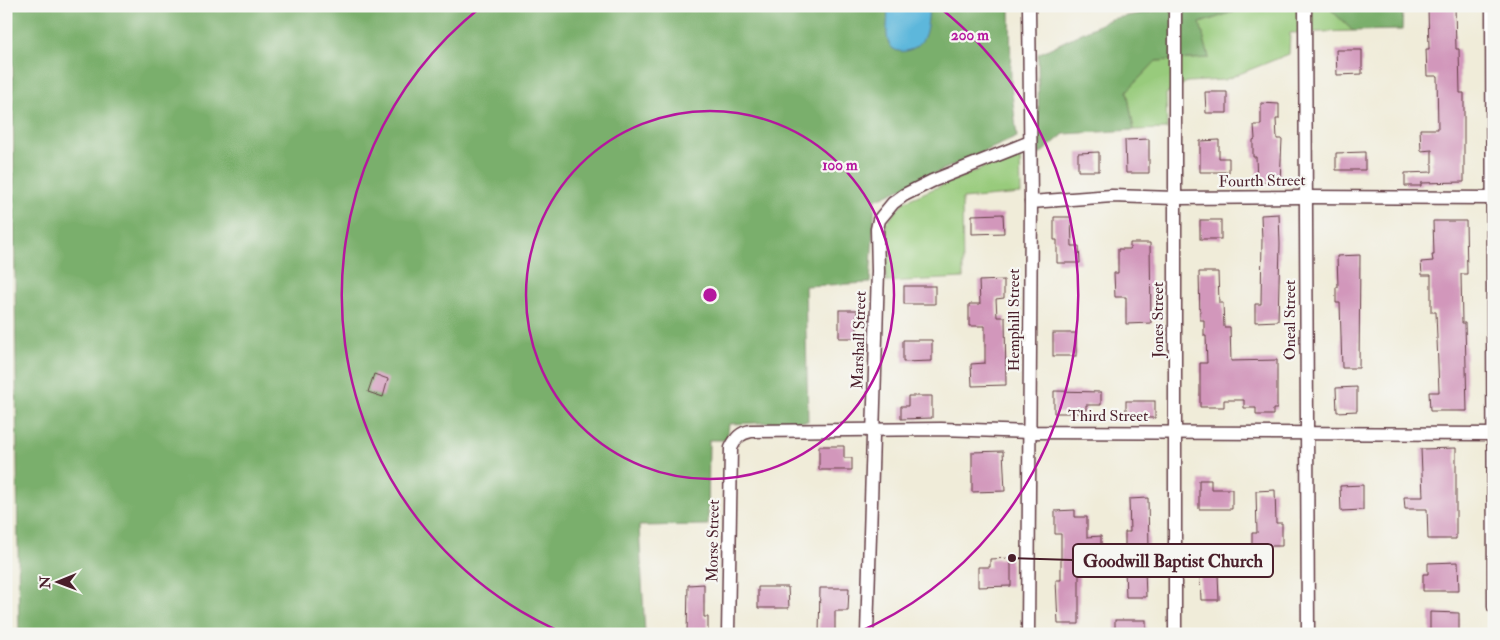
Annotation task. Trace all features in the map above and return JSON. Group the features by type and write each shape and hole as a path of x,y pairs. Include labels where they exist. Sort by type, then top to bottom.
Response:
{"street":[{"name":"Hemphill Street","path":"1028,634 1031,202 1029,6"},
{"name":"Jones Street","path":"1174,6 1174,634"},
{"name":"Oneal Street","path":"1305,6 1308,634"},
{"path":"1492,6 1494,607"},
{"name":"Marshall Street","path":"867,634 878,271 877,229 879,220 893,203 904,195 947,175 1030,142"},
{"name":"Fourth Street","path":"1031,202 1112,196 1174,198 1306,196 1493,198"},
{"name":"Third Street","path":"731,448 738,436 751,431 873,429 1029,432 1494,434"},
{"name":"Morse Street","path":"728,634 731,448"}],"green space":[{"path":"12,6 1010,6 1011,84 1017,137 875,200 870,283 805,286 808,421 729,424 727,440 709,440 708,525 639,526 645,634 19,634"},
{"path":"1182,6 1251,6 1200,23 1209,58 1156,61 1127,91 1134,130 1064,134 1039,155 1038,54 1111,19"},
{"path":"1251,6 1327,6 1353,31 1290,33 1289,54 1224,80 1187,82 1166,94 1167,129 1134,130 1127,91 1156,61 1209,58 1200,23"},
{"path":"1327,6 1403,6 1402,30 1353,31"},
{"path":"1020,152 1021,194 962,199 963,278 886,282 886,223 905,201"}],"water":[{"path":"887,6 929,6 928,22 924,37 917,46 906,51 895,50 891,47 887,37"}],"building":[{"path":"1455,6 1456,49 1459,49 1460,93 1464,93 1464,182 1421,183 1421,186 1405,186 1405,173 1432,172 1432,150 1421,151 1420,129 1438,129 1437,76 1427,76 1426,49 1429,49 1428,7"},
{"path":"1336,50 1362,50 1362,74 1337,75"},
{"path":"1205,92 1227,92 1227,113 1206,113"},
{"path":"1261,103 1279,104 1279,119 1276,119 1277,139 1282,139 1280,182 1257,182 1256,157 1253,157 1253,140 1255,139 1254,125 1261,125"},
{"path":"1149,139 1149,173 1126,173 1125,140"},
{"path":"1219,140 1219,158 1229,158 1229,172 1200,172 1200,141"},
{"path":"1099,152 1099,171 1078,171 1078,153"},
{"path":"1365,152 1365,170 1336,170 1336,153"},
{"path":"1003,214 1004,233 972,234 972,215"},
{"path":"1279,214 1278,321 1255,322 1255,304 1261,304 1261,215"},
{"path":"1054,217 1071,217 1072,246 1079,246 1080,263 1057,263"},
{"path":"1200,220 1221,220 1221,239 1200,239"},
{"path":"1433,221 1466,221 1467,274 1461,274 1462,323 1465,323 1467,411 1430,411 1429,392 1439,392 1436,312 1431,312 1431,275 1422,275 1421,262 1433,261"},
{"path":"1130,243 1150,243 1151,323 1126,324 1126,297 1115,297 1114,273 1118,273 1118,249 1130,249"},
{"path":"1360,255 1359,368 1342,368 1340,303 1336,303 1336,287 1338,287 1337,256"},
{"path":"1199,272 1218,272 1219,303 1223,303 1224,327 1230,327 1231,361 1277,360 1277,409 1273,409 1273,415 1256,415 1256,408 1244,408 1244,400 1224,400 1224,407 1200,407 1200,363 1207,363 1204,320 1200,320"},
{"path":"1004,280 1004,298 996,299 997,317 1005,317 1006,385 972,386 971,364 985,363 985,326 969,326 969,304 980,304 979,281"},
{"path":"904,286 935,286 935,304 904,304"},
{"path":"839,310 857,310 857,338 839,338"},
{"path":"1053,333 1076,333 1076,356 1053,356"},
{"path":"903,340 932,340 932,361 903,362"},
{"path":"374,374 388,379 383,397 368,392"},
{"path":"1357,387 1357,411 1337,412 1336,388"},
{"path":"1054,391 1101,392 1101,405 1086,405 1086,413 1054,413"},
{"path":"908,396 932,396 932,418 901,419 901,406 908,406"},
{"path":"1126,401 1155,401 1155,418 1126,418"},
{"path":"819,446 844,446 844,458 852,458 852,470 819,470"},
{"path":"1456,448 1456,539 1428,539 1427,509 1405,509 1404,497 1423,497 1421,449"},
{"path":"1003,451 1005,491 972,492 972,452"},
{"path":"1199,480 1211,480 1211,489 1232,489 1232,509 1199,509"},
{"path":"1363,485 1363,510 1341,511 1340,486"},
{"path":"1275,490 1276,523 1282,523 1282,546 1252,546 1252,533 1257,533 1256,491"},
{"path":"1148,498 1149,549 1148,569 1145,569 1146,597 1126,597 1125,569 1110,570 1110,555 1125,555 1125,532 1130,532 1129,499"},
{"path":"1075,510 1075,517 1087,517 1087,537 1101,536 1101,547 1079,548 1079,624 1058,624 1056,580 1061,580 1061,534 1055,534 1055,511"},
{"path":"1011,558 1011,586 978,587 978,567 990,567 990,559"},
{"path":"1458,562 1459,591 1423,591 1423,574 1428,574 1428,563"},
{"path":"1218,574 1219,600 1201,600 1200,575"},
{"path":"704,584 704,617 708,617 708,634 687,634 688,585"},
{"path":"758,587 788,587 789,608 758,608"},
{"path":"820,588 849,588 848,611 835,611 835,634 819,634"},
{"path":"1430,612 1459,613 1459,634 1430,634"},
{"path":"1115,620 1146,620 1146,634 1115,634"}],"place":[{"name":"Goodwill Baptist Church","path":"1012,558"}]}
